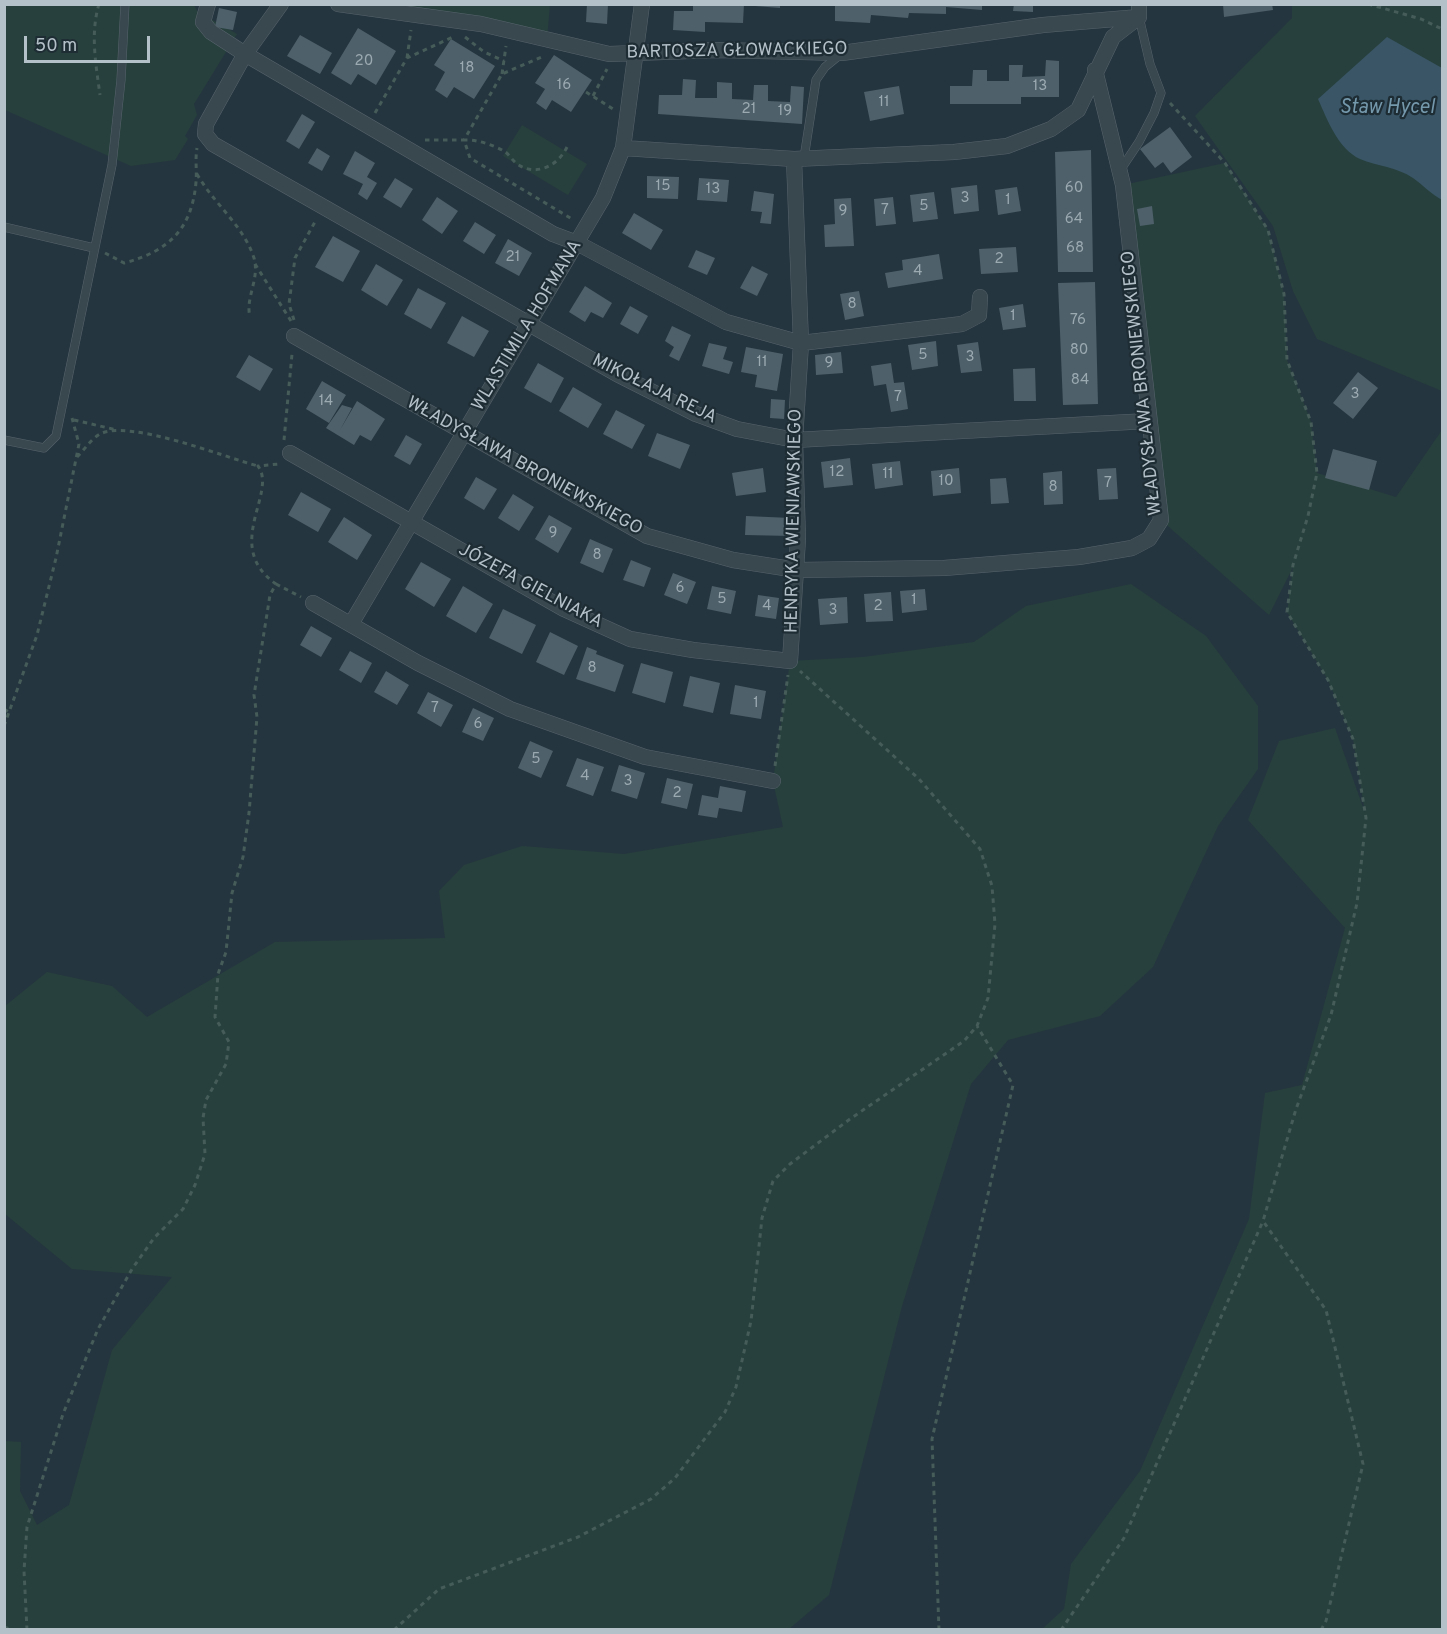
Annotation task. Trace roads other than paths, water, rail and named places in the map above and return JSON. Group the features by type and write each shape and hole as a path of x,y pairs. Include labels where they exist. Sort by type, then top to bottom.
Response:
{"street":[{"path":"208,4 203,22 245,54 553,234 577,243 726,322 801,343 962,324 979,315 980,297"},
{"path":"245,54 281,4"},
{"name":"BARTOSZA GŁOWACKIEGO","path":"338,4 511,30 601,53 718,50 842,53 1139,11"},
{"name":"WLASTIMILA HOFMANA","path":"351,624 530,325 603,198 623,147 630,53 642,4"},
{"path":"623,147 799,158 954,152 1007,146 1051,129 1078,110 1095,70 1113,37 1139,11"},
{"name":"MIKOŁAJA REJA","path":"245,54 206,124 209,139 324,208 530,325 617,374 696,414 737,429 795,440 1148,421"},
{"name":"WŁADYSŁAWA BRONIEWSKIEGO","path":"294,336 396,397 465,432 647,536 733,560 797,570 944,568 1079,556 1132,548 1149,539 1161,519 1120,170 1095,70"},
{"name":"HENRYKA WIENIAWSKIEGO","path":"790,661 797,570 795,440 801,343 799,158"},
{"name":"JÓZEFA GIELNIAKA","path":"290,453 564,609 630,639 693,650 790,661"},
{"path":"313,603 418,663 510,709 645,757 773,781"}],"lane":[{"path":"4,440 44,448 56,436 114,154 125,4"},
{"path":"1120,170 1154,113 1161,93 1150,64 1139,11"},
{"path":"799,158 816,80 825,67 842,53"},
{"path":"4,227 94,248"}],"water":[{"name":"Staw Hycel","path":"1387,37 1442,68 1442,200 1407,174 1360,159 1352,154 1334,133 1318,99"}]}
